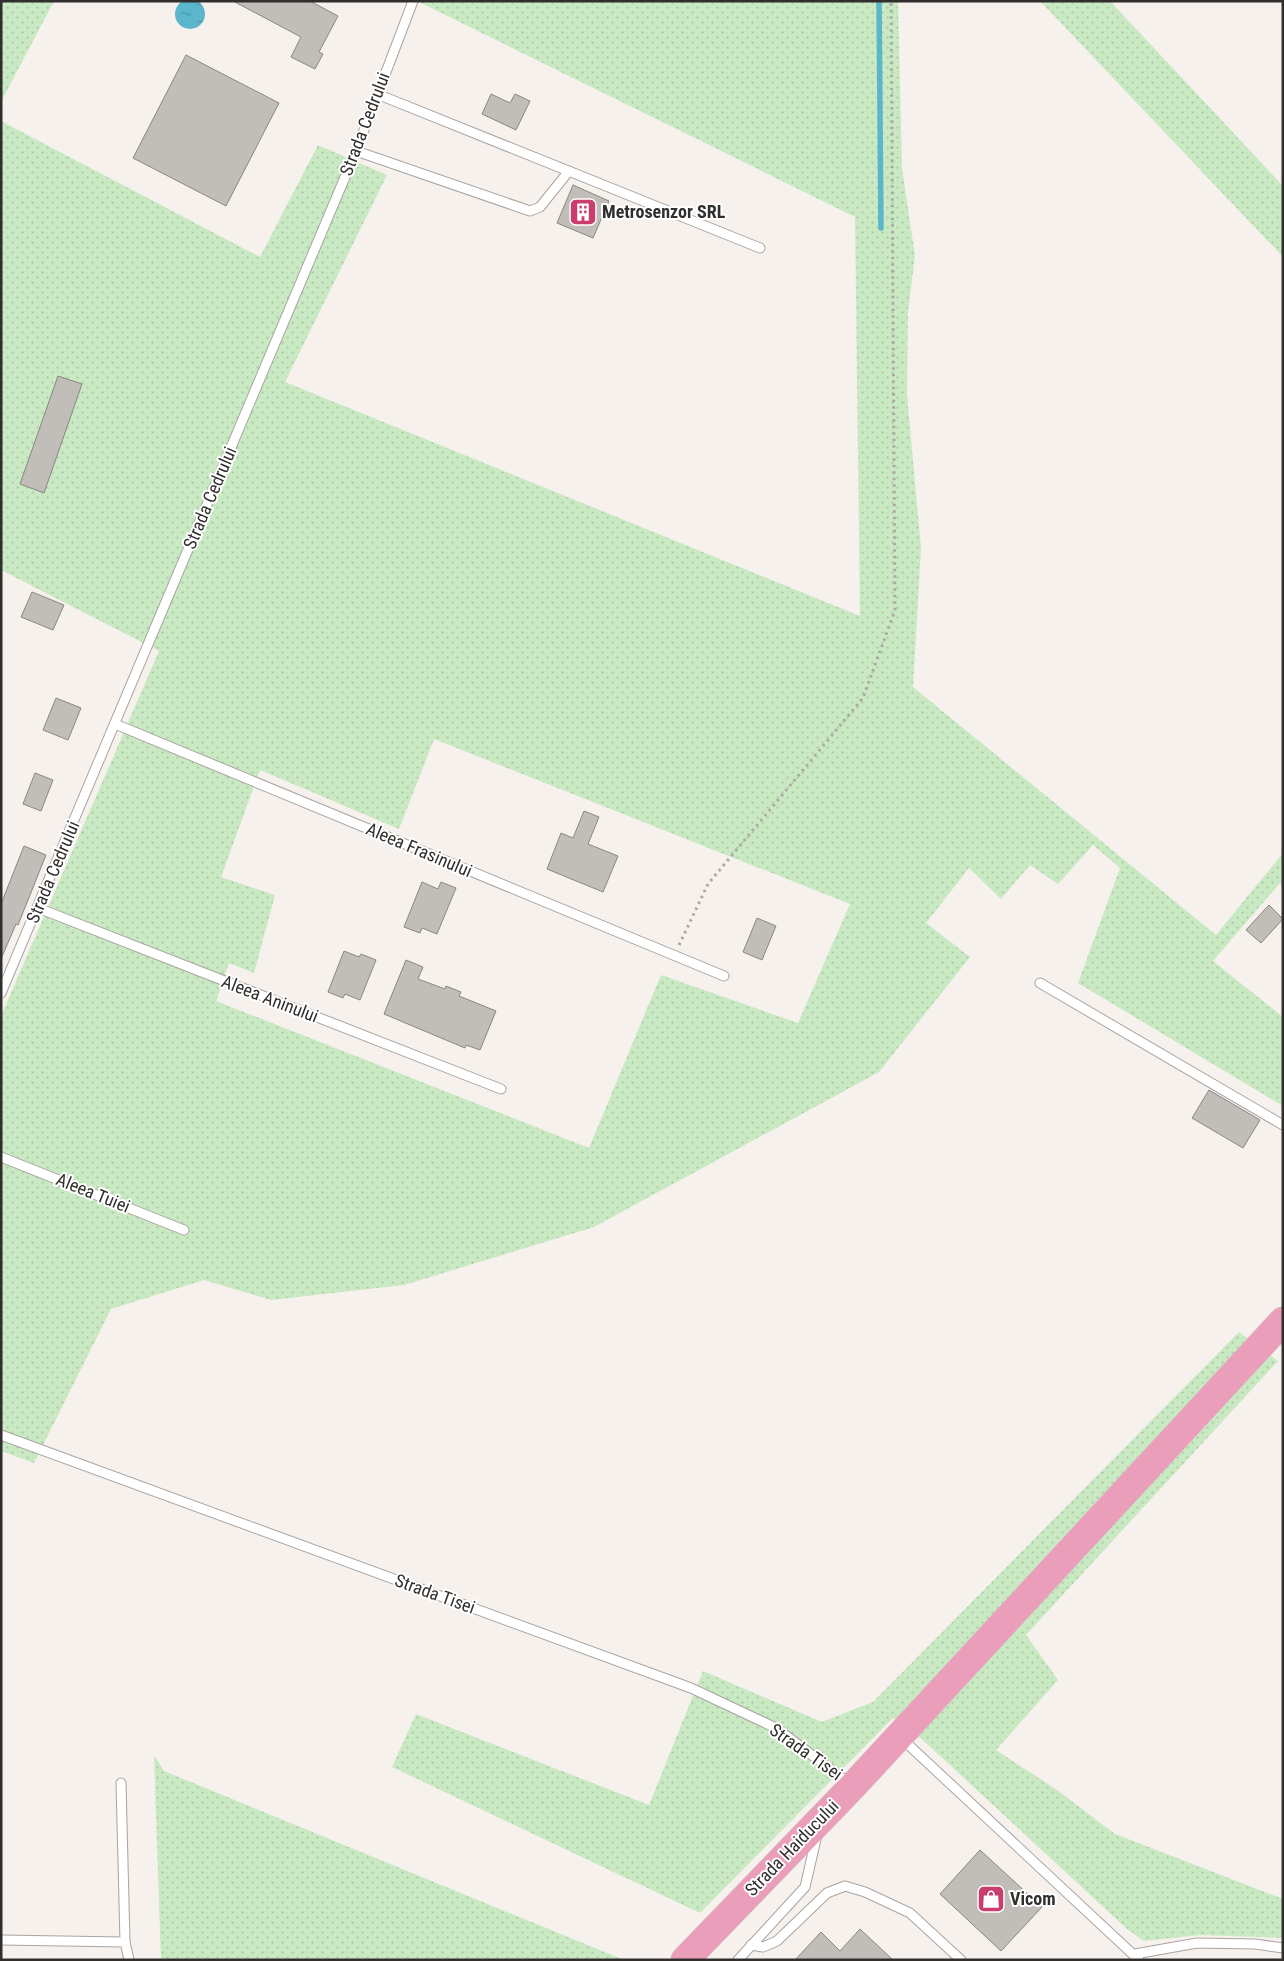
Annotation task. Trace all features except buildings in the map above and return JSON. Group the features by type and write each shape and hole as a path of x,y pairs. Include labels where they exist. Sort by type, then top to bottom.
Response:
{"main road":[{"name":"Strada Haiducului","path":"685,1960 853,1786 898,1735 1283,1321"}],"lane":[{"name":"Strada Cedrului","path":"1,993 356,151 413,1"},
{"path":"377,94 760,248"},
{"path":"356,151 530,211 540,207 569,171"},
{"name":"Aleea Frasinului","path":"115,724 724,976"},
{"name":"Aleea Aninului","path":"38,908 502,1089"},
{"path":"1040,983 1283,1125"},
{"name":"Aleea Tuiei","path":"1,1157 184,1230"},
{"name":"Strada Tisei","path":"1,1435 691,1688 776,1728 853,1786"},
{"path":"898,1735 1137,1957 1197,1943 1254,1944 1283,1948"},
{"path":"121,1783 125,1942 129,1960"},
{"path":"738,1960 805,1887 821,1818"},
{"path":"751,1945 763,1947 777,1941 827,1893 844,1886 864,1892 910,1913 961,1960"},
{"path":"1,1940 125,1942"}],"path":[{"path":"674,956 708,884 863,698 895,610 891,1"}],"green space":[{"path":"1,1 54,1 1,102"},
{"path":"417,1 898,1 902,168 915,256 908,311 907,395 921,548 913,687 1216,935 1283,853 1283,886 1280,883 1213,961 1283,1017 1283,1106 1078,983 1120,868 1093,845 1058,884 1030,865 1001,899 969,868 926,923 970,957 879,1072 594,1227 404,1285 271,1300 204,1280 111,1309 34,1463 1,1451 1,1016 159,651 1,570 1,121 260,257 318,145 387,175 285,382 860,616 855,217","holes":["434,739 850,904 798,1023 661,975 589,1148 216,1001 229,963 254,973 275,895 221,877 260,770 399,829"]},
{"path":"1040,1 1110,1 1283,186 1283,257"},
{"path":"1239,1332 1278,1361 1026,1635 1058,1680 996,1750 1057,1790 1115,1834 1283,1899 1283,1938 1200,1935 1144,1941 1127,1929 925,1742 893,1718 700,1913 392,1767 416,1714 649,1805 703,1671 822,1722 873,1702"},
{"path":"154,1755 164,1771 624,1960 161,1960"}],"water":[{"path":"190,-1 201,3 205,14 201,25 190,29 179,25 175,14 179,3"}],"waterway":[{"path":"879,1 881,228"}],"place":[{"name":"Metrosenzor SRL","path":"583,212"},
{"name":"Vicom","path":"991,1899"}]}
